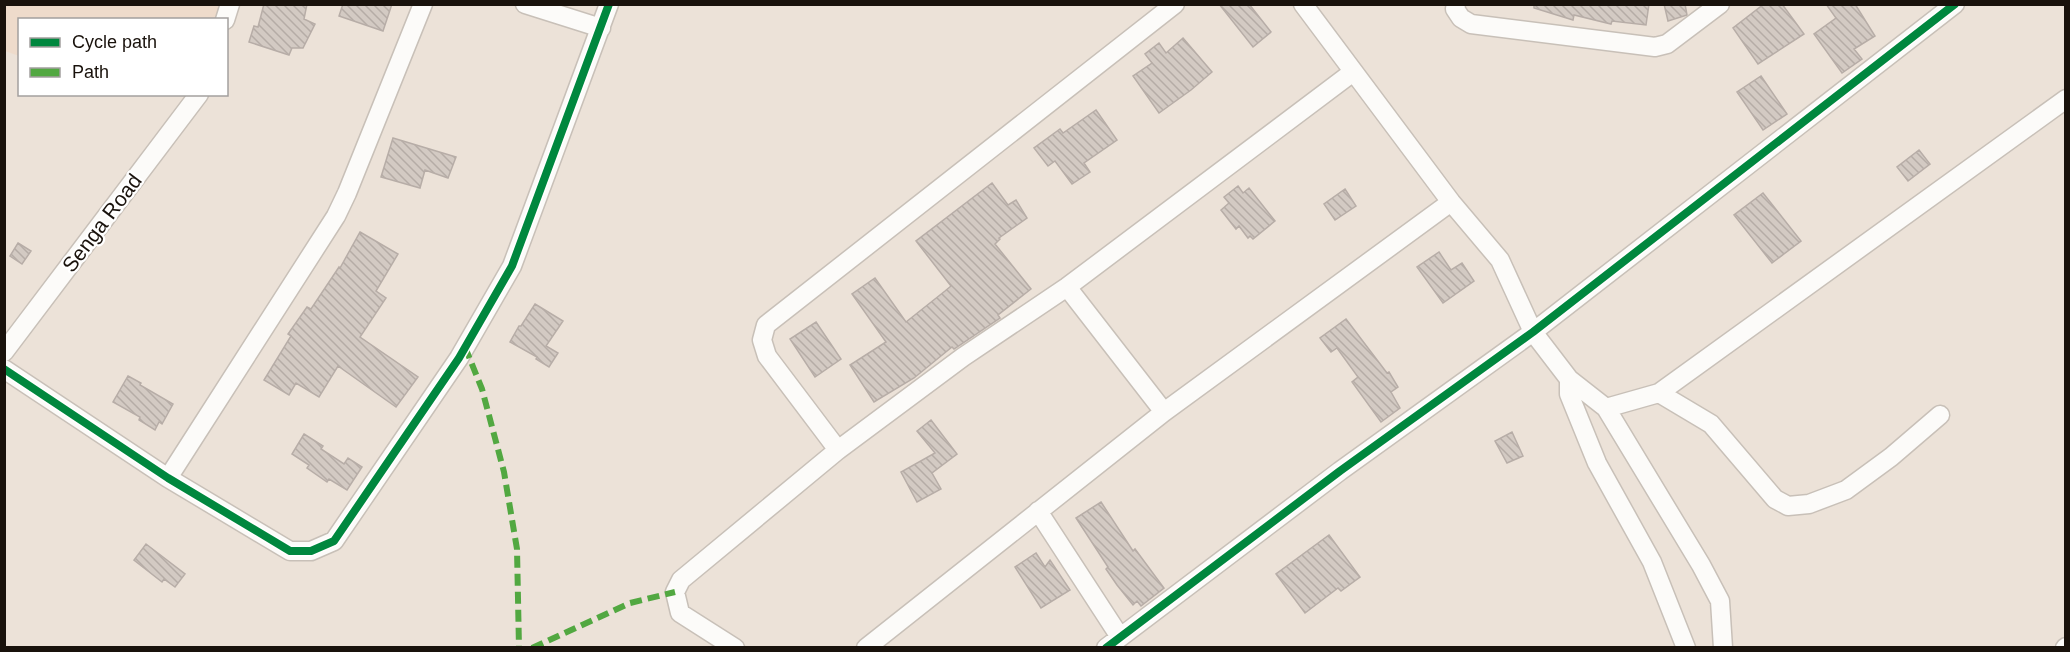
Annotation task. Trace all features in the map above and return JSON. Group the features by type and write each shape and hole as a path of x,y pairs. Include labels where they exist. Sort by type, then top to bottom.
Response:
{"street":[{"path":"168,478 336,216 347,194 423,4"},
{"path":"525,4 601,28"},
{"path":"4,369 168,478 290,551 311,551 334,541 459,358 512,266 609,4"},
{"path":"838,450 767,356 762,340 766,325 1175,4"},
{"path":"1303,4 1451,202 1500,260 1533,332 1569,379 1606,408 1701,565 1720,602 1723,648"},
{"path":"1456,4 1455,9 1461,18 1471,24 1655,47 1667,44 1720,4"},
{"path":"1038,511 1113,642 1340,471 1533,332 1955,4"},
{"path":"735,648 680,613 675,592 681,580 838,450 963,357 1067,287 1353,72"},
{"name":"Senga Road","path":"4,352 197,96"},
{"path":"1606,408 1659,393 2066,99"},
{"path":"866,648 1164,412 1451,202"},
{"path":"1067,287 1164,412"},
{"path":"1569,379 1569,394 1597,463 1652,562 1686,648"},
{"path":"1659,393 1711,424 1774,499 1788,506 1809,504 1846,490 1891,457 1940,415"}],"shaded area":[{"path":"5,5 225,5 221,18 18,18 18,56 5,51"}],"building":[{"path":"264,4 307,4 304,19 315,24 303,48 292,48 289,55 249,42 254,26 258,27"},
{"path":"343,4 392,4 383,31 339,16"},
{"path":"1219,4 1249,4 1271,32 1253,47"},
{"path":"1534,4 1649,4 1646,25 1612,21 1611,24 1574,15 1573,20 1534,8"},
{"path":"1664,4 1685,4 1687,15 1668,21"},
{"path":"1764,4 1782,4 1804,34 1758,64 1733,28"},
{"path":"1826,4 1855,4 1875,36 1854,49 1862,59 1842,73 1814,34 1836,18"},
{"path":"1183,38 1212,72 1159,113 1133,76 1152,63 1145,54 1159,43 1166,53"},
{"path":"1761,76 1787,114 1763,130 1737,92"},
{"path":"1096,110 1117,140 1084,163 1090,172 1072,184 1055,161 1048,166 1034,148 1060,129 1063,133"},
{"path":"393,138 456,157 448,178 425,170 420,188 381,177"},
{"path":"1919,150 1930,164 1908,181 1897,167"},
{"path":"992,183 1008,205 1016,200 1027,218 999,238 995,244 1031,289 998,315 1000,318 954,349 952,347 914,378 874,402 850,365 886,342 852,294 875,278 906,322 951,286 916,241"},
{"path":"1238,186 1243,193 1249,188 1275,221 1253,239 1250,236 1248,238 1239,226 1236,229 1221,210 1229,203 1224,197"},
{"path":"1345,189 1356,206 1335,220 1324,204"},
{"path":"1763,193 1801,241 1772,263 1734,215"},
{"path":"360,232 398,254 376,291 386,298 360,337 418,377 396,407 338,366 319,397 296,383 289,395 264,380 291,336 288,334 307,307 311,309 340,268"},
{"path":"18,243 31,251 22,264 10,256"},
{"path":"1439,252 1451,270 1462,263 1474,281 1443,303 1417,267"},
{"path":"535,304 563,321 546,346 558,353 549,367 536,359 537,357 510,342"},
{"path":"1346,319 1387,373 1389,372 1398,387 1391,392 1400,408 1381,422 1352,382 1358,377 1337,348 1331,352 1320,338"},
{"path":"816,322 841,359 815,377 790,339"},
{"path":"128,376 173,404 162,424 159,422 155,430 139,420 140,417 113,402"},
{"path":"931,420 957,454 932,473 941,489 917,502 901,472 935,453 917,431"},
{"path":"1512,432 1523,456 1507,463 1495,441"},
{"path":"304,434 344,464 348,458 362,467 347,490 329,479 327,482 307,468 309,465 292,454"},
{"path":"1101,502 1133,551 1135,549 1164,588 1141,606 1137,601 1133,605 1117,585 1076,518"},
{"path":"1329,535 1360,577 1341,591 1338,588 1305,613 1276,574"},
{"path":"146,544 185,574 175,587 164,579 162,582 134,560"},
{"path":"1036,553 1045,567 1050,560 1070,590 1041,608 1015,567"}],"marked path":[{"path":"465,347 482,389 504,472 517,549 519,648"},
{"path":"532,648 630,603 675,592"}],"cycle path":[{"path":"4,369 168,478 290,551 311,551 334,541 459,358 512,266 609,4"},
{"path":"1106,648 1340,471 1533,332 1955,4"}]}
